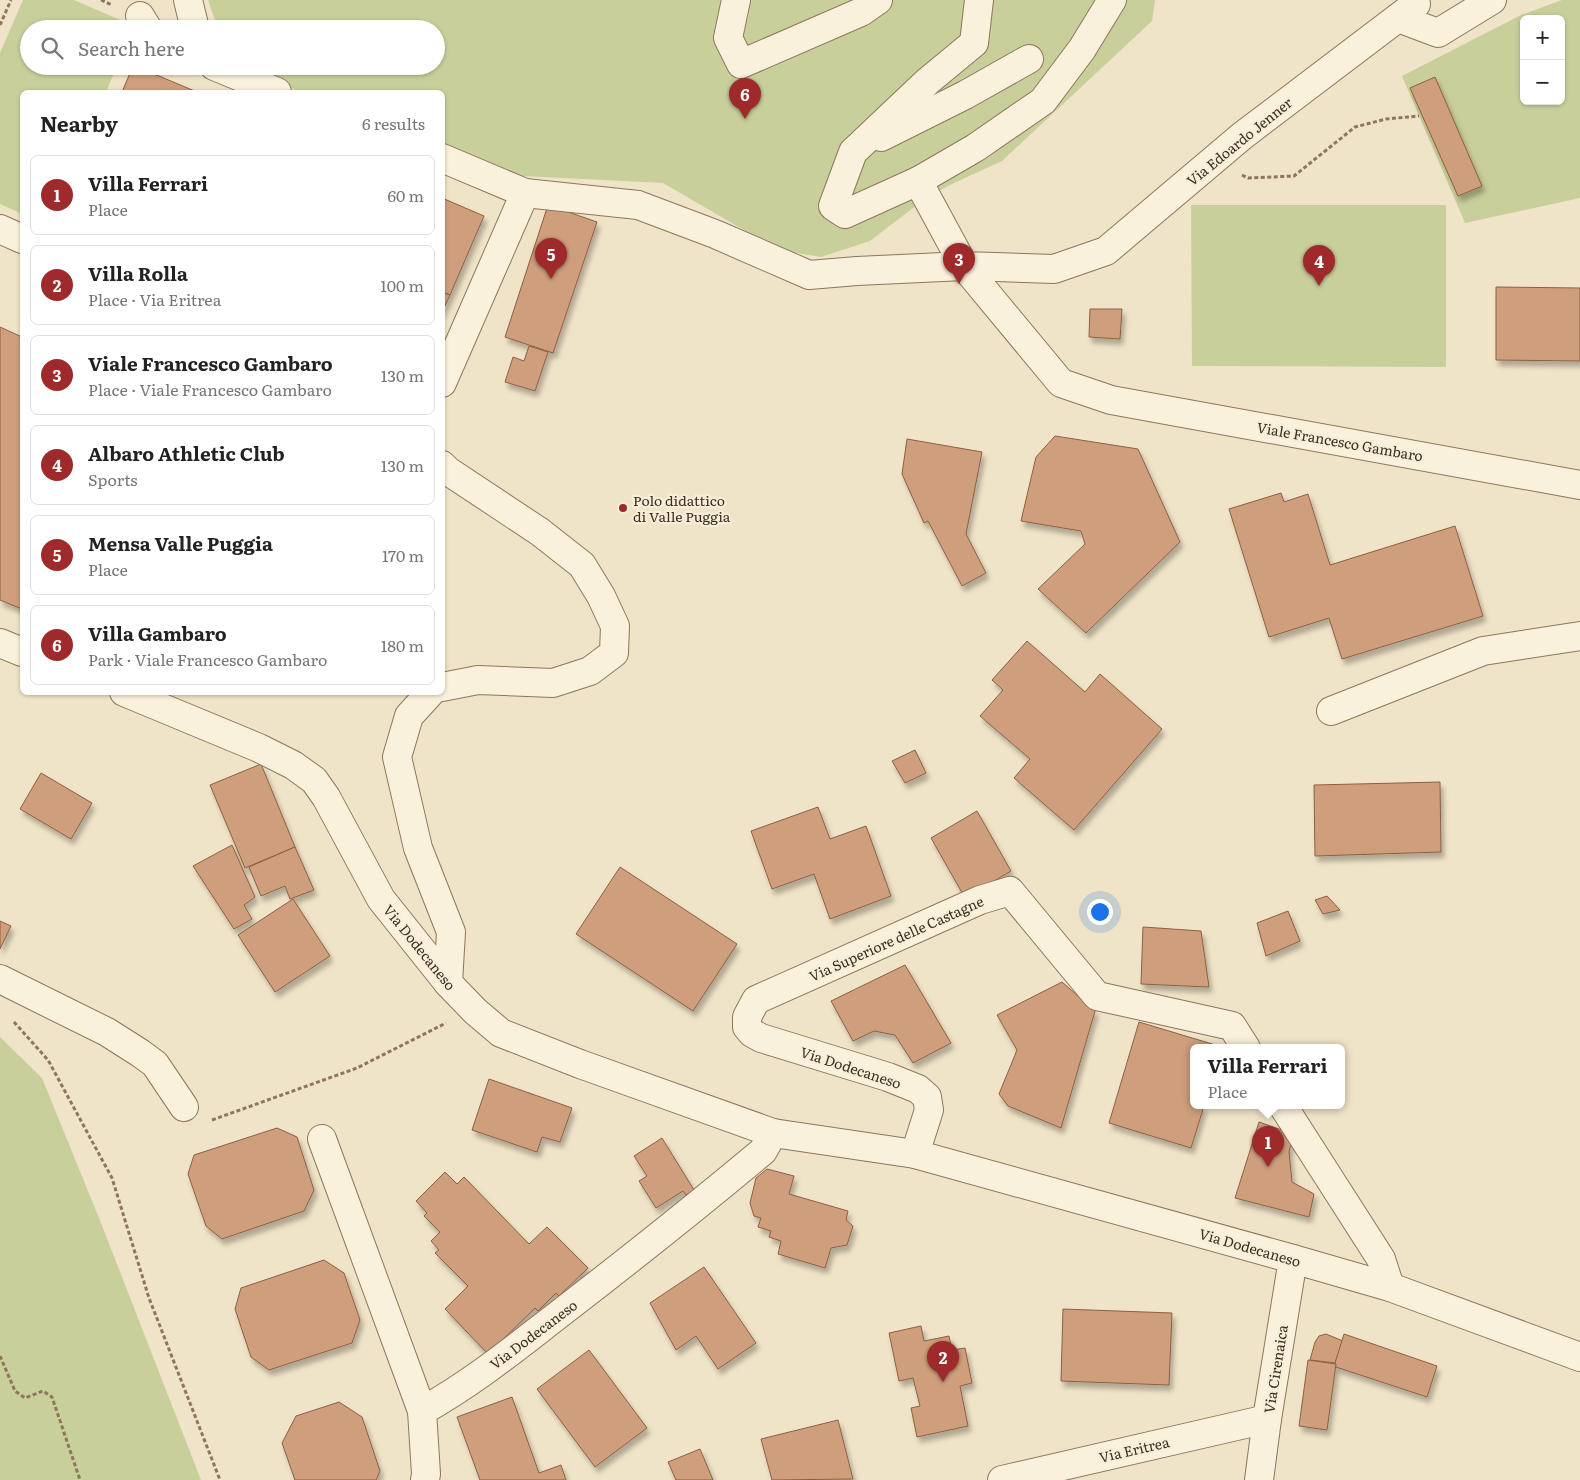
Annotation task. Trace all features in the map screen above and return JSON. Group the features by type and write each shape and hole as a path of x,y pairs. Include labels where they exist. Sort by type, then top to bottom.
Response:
{"street":[{"path":"188,0 193,20"},
{"path":"736,0 728,38 740,64 861,12 878,0"},
{"path":"979,0 974,43 928,81 853,152 833,206 845,214 918,181 975,148 1043,101 1082,49 1104,6"},
{"path":"1406,9 1438,33 1492,0"},
{"name":"Via Edoardo Jenner","path":"964,266 1054,269 1106,251 1242,136 1406,9"},
{"path":"853,152 965,95 1029,59"},
{"path":"236,75 272,90"},
{"path":"445,159 525,193 638,205 715,234 809,275 964,266"},
{"name":"Viale Francesco Gambaro","path":"918,181 964,266 1061,383 1111,400 1580,485"},
{"path":"445,376 525,193"},
{"path":"0,230 20,238"},
{"path":"445,468 540,532 582,565 601,596 615,626 614,653 590,671 553,683 478,680 445,686"},
{"path":"1331,711 1483,651 1580,636"},
{"path":"0,643 20,651"},
{"name":"Via Dodecaneso","path":"131,695 259,748 293,765 314,780 326,797 381,899 448,983 475,1011 501,1033 580,1064 773,1132 915,1154 1293,1259 1390,1287 1580,1357"},
{"path":"428,695 409,716 397,757 418,848 451,932 448,983"},
{"name":"Via Superiore delle Castagne","path":"756,1000 980,900 1010,891 1097,996 1232,1026 1243,1044"},
{"path":"0,979 107,1032 140,1052 155,1064 184,1107"},
{"name":"Via Dodecaneso","path":"756,1000 747,1016 747,1027 752,1033 761,1038 888,1077 918,1089 927,1097 929,1110 915,1154"},
{"path":"1285,1109 1381,1258 1390,1287"},
{"name":"Via Dodecaneso","path":"422,1412 447,1398 496,1362 658,1237 763,1151 773,1132"},
{"path":"322,1139 422,1412 425,1480"},
{"name":"Via Cirenaica","path":"1259,1480 1293,1259"},
{"name":"Via Eritrea","path":"1002,1480 1267,1419"}],"path":[{"path":"0,25 11,0"},
{"path":"1212,161 1248,178 1294,176 1355,127 1386,119 1419,116"},
{"path":"7,1018 14,1022 48,1060 112,1178 148,1298 220,1480"},
{"path":"184,1107 195,1121 200,1123 206,1122 358,1068 448,1022"},
{"path":"0,1356 15,1391 25,1398 43,1391 52,1397 80,1480"}],"green space":[{"path":"23,0 74,0 120,20 20,20 20,75 113,75 107,90 20,90 20,213 0,204 0,53"},
{"path":"208,0 1155,0 1152,21 1002,161 926,198 870,241 821,257 778,250 663,183 522,176 445,147 445,90 297,90 256,75 445,75 445,20 215,20"},
{"path":"1562,0 1580,0 1580,198 1465,223 1402,76 1520,16 1520,105 1565,105 1565,15 1521,15"},
{"path":"1191,205 1446,205 1446,367 1192,366"},
{"path":"0,1037 42,1078 101,1223 201,1480 0,1480"}],"building":[{"path":"129,75 156,75 192,90 123,90"},
{"path":"1435,77 1482,186 1458,196 1410,88"},
{"path":"445,199 484,216 450,295 445,293"},
{"path":"548,205 597,222 553,353 505,337"},
{"path":"1496,287 1580,288 1580,361 1496,360"},
{"path":"445,293 450,295 445,306"},
{"path":"1090,309 1122,309 1120,339 1089,337"},
{"path":"0,327 20,336 20,608 0,600"},
{"path":"529,346 548,352 535,391 505,382 513,357 524,361"},
{"path":"1055,436 1138,449 1180,542 1086,633 1038,589 1085,544 1081,531 1021,521 1036,457"},
{"path":"907,439 982,452 966,534 986,573 962,586 928,521 924,523 902,474"},
{"path":"1281,493 1284,502 1308,494 1330,565 1455,526 1483,616 1342,659 1329,618 1269,637 1229,509"},
{"path":"1027,641 1085,692 1100,674 1162,729 1074,830 1014,778 1030,759 980,716 1003,690 992,680"},
{"path":"915,750 926,773 905,783 892,761"},
{"path":"261,764 295,847 245,868 210,785"},
{"path":"41,773 92,803 71,839 20,809"},
{"path":"1440,782 1441,852 1315,856 1314,785"},
{"path":"818,807 830,839 866,826 891,896 830,919 814,874 772,889 751,831"},
{"path":"977,811 1011,871 965,898 931,838"},
{"path":"232,845 255,897 244,905 252,919 234,929 193,866"},
{"path":"295,847 314,890 290,899 285,886 261,896 249,867"},
{"path":"620,867 737,944 693,1011 576,934"},
{"path":"1327,896 1340,910 1323,914 1315,900"},
{"path":"293,899 330,956 275,992 238,935"},
{"path":"1288,911 1300,941 1266,956 1257,923"},
{"path":"0,921 11,926 0,949"},
{"path":"1143,927 1201,931 1209,987 1141,984"},
{"path":"905,965 951,1043 913,1063 895,1035 874,1031 853,1041 831,1001"},
{"path":"1062,982 1095,1011 1061,1128 1008,1106 999,1094 1017,1050 997,1015"},
{"path":"1139,1022 1212,1044 1190,1044 1190,1109 1203,1109 1191,1148 1109,1123"},
{"path":"489,1079 572,1108 560,1142 542,1137 537,1152 472,1130"},
{"path":"1259,1122 1293,1134 1289,1152 1292,1182 1314,1194 1309,1217 1235,1198"},
{"path":"277,1128 297,1137 314,1190 304,1211 222,1239 206,1226 188,1174 194,1155"},
{"path":"662,1138 694,1190 686,1195 683,1191 656,1208 639,1181 647,1176 634,1156"},
{"path":"767,1169 794,1176 789,1194 848,1211 846,1220 853,1226 847,1245 831,1248 825,1268 778,1254 781,1241 769,1237 771,1231 758,1227 761,1218 754,1216 750,1203 756,1178"},
{"path":"445,1172 457,1184 464,1177 529,1244 547,1227 588,1268 559,1296 556,1293 538,1311 535,1308 488,1354 445,1309 468,1286 435,1253 439,1250 431,1241 440,1232 424,1216 427,1213 416,1201"},
{"path":"324,1260 344,1273 360,1320 352,1343 269,1370 251,1357 235,1309 241,1288"},
{"path":"704,1267 756,1343 718,1369 696,1336 676,1350 650,1303"},
{"path":"1063,1309 1172,1313 1169,1385 1061,1381"},
{"path":"921,1326 924,1341 949,1336 952,1350 965,1348 972,1383 960,1386 968,1426 917,1437 911,1408 920,1406 913,1378 899,1381 889,1333"},
{"path":"1326,1334 1343,1341 1335,1363 1310,1360 1315,1342 1319,1336"},
{"path":"1344,1334 1437,1366 1427,1397 1336,1367 1335,1363"},
{"path":"589,1350 647,1428 595,1467 537,1389"},
{"path":"1308,1360 1336,1364 1327,1430 1299,1426"},
{"path":"512,1397 539,1473 561,1465 566,1480 480,1480 457,1417"},
{"path":"339,1402 362,1417 380,1471 376,1480 295,1480 282,1443 296,1416"},
{"path":"838,1420 853,1479 772,1480 761,1439"},
{"path":"700,1449 713,1480 676,1480 668,1462"}],"place":[{"name":"Villa Gambaro","path":"745,119"},
{"name":"Mensa Valle Puggia","path":"551,279"},
{"name":"Viale Francesco Gambaro","path":"959,284"},
{"name":"Albaro Athletic Club","path":"1319,286"},
{"name":"Polo didattico di Valle Puggia","path":"623,508"},
{"name":"Villa Ferrari","path":"1268,1167"},
{"name":"Villa Rolla","path":"943,1382"}]}
